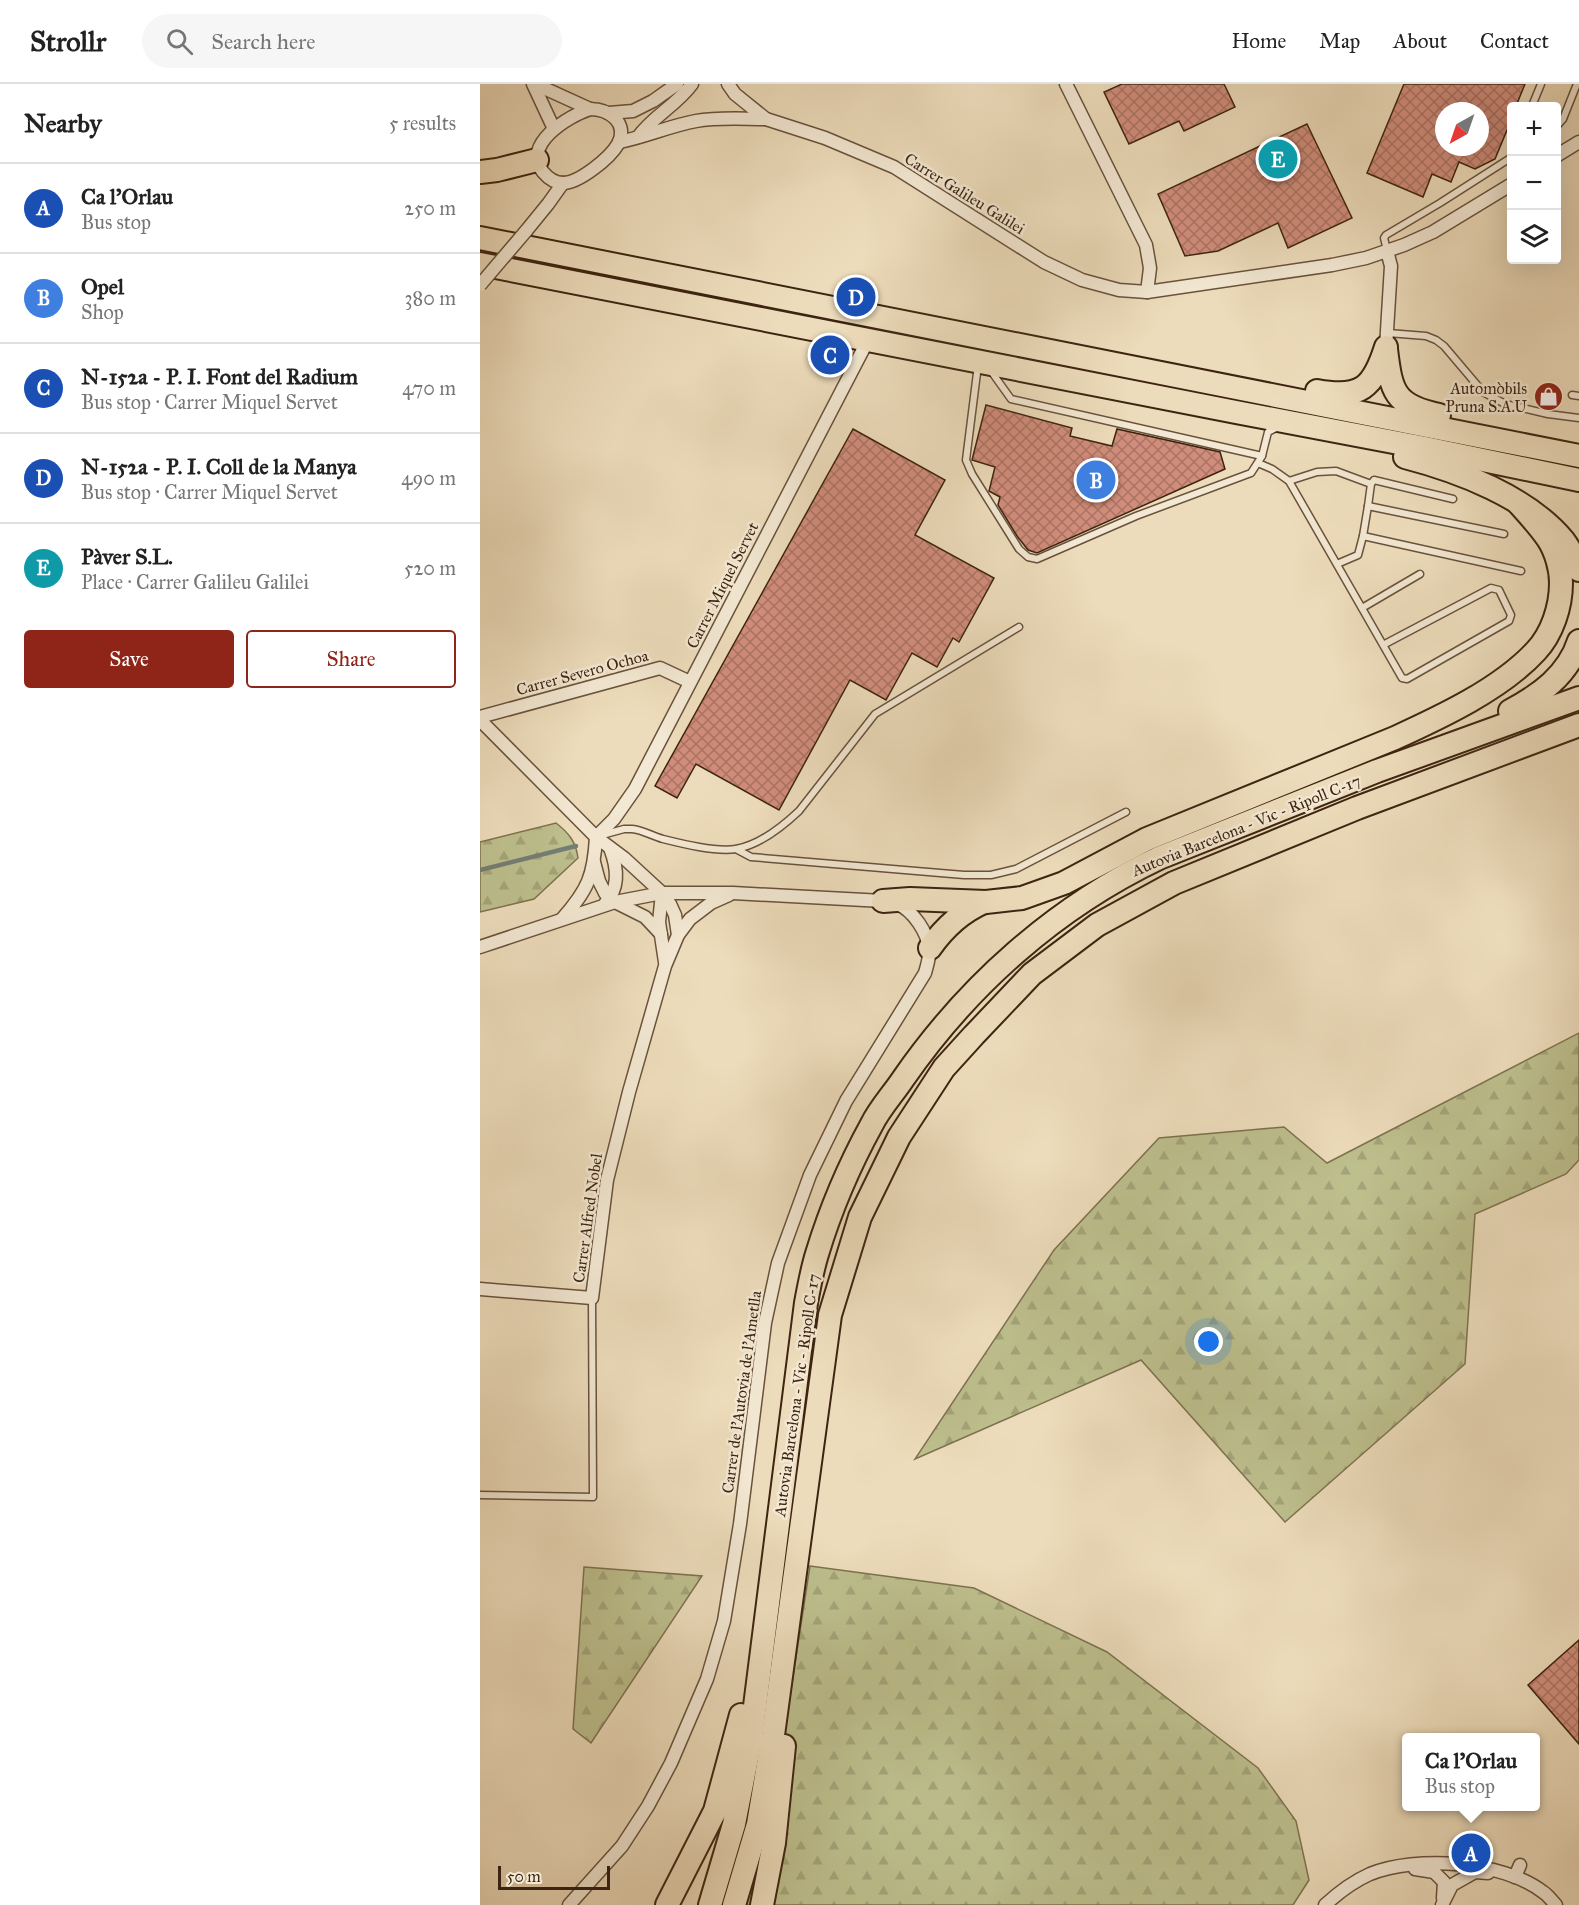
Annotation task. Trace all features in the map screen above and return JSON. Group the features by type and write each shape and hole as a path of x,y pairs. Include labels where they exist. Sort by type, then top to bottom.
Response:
{"highway":[{"path":"480,172 537,160"},
{"path":"480,237 1579,455"},
{"path":"480,264 1579,480"},
{"path":"1149,371 1191,371 1335,394 1353,392 1366,386 1380,365 1387,340"},
{"path":"1387,340 1392,385 1400,399"},
{"path":"1366,386 1382,389 1414,408 1429,413 1506,429 1551,442 1579,455"},
{"path":"1236,412 1277,428 1384,452 1462,475 1519,504 1550,526 1565,543 1579,570"},
{"path":"883,901 910,899 986,902 1022,898 1064,884 1147,839 1340,761 1467,702 1514,670 1537,650 1556,617 1561,595 1561,575 1549,540 1519,504"},
{"path":"1460,741 1487,720 1537,696 1566,668 1579,641"},
{"name":"Autovia Barcelona - Vic - Ripoll C-17","path":"710,1905 734,1824 751,1738 789,1427 806,1303 816,1255 834,1206 873,1122 925,1047 982,982 1038,934 1096,892 1133,870 1377,771 1579,698"},
{"name":"Autovia Barcelona - Vic - Ripoll C-17","path":"734,1905 758,1824 776,1712 830,1315 860,1217 899,1137 944,1068 1032,974 1097,925 1147,897 1174,883 1346,813 1579,724"},
{"path":"930,948 951,923 971,908 986,902"},
{"path":"667,1905 715,1811 736,1737 770,1493 789,1427"},
{"path":"762,1905 774,1843 784,1742 776,1712"}],"street":[{"path":"534,84 590,109"},
{"path":"534,84 554,129"},
{"path":"609,113 633,111 677,84"},
{"path":"638,138 648,124 686,92 692,84"},
{"name":"Carrer Galileu Galilei","path":"728,84 735,94 766,119"},
{"path":"1066,84 1146,245 1150,268 1147,292"},
{"path":"590,109 599,109 609,113 618,121 621,132 619,142 604,160 576,180 563,183 553,181 545,175 537,160 538,150 554,129 590,109"},
{"name":"Carrer Galileu Galilei","path":"619,142 698,121 766,119 825,138 894,167 1044,262 1082,280 1119,290 1147,292 1366,258 1433,232 1507,187"},
{"path":"1561,153 1579,142"},
{"path":"480,285 563,183"},
{"path":"1387,251 1391,266 1387,340"},
{"name":"Carrer Miquel Servet","path":"596,837 626,805 868,340"},
{"name":"Carrer Severo Ochoa","path":"480,718 660,668 690,682"},
{"path":"480,718 596,837 662,892 675,915 678,935"},
{"path":"560,921 584,891 590,879 596,837"},
{"path":"609,847 614,858 616,880 609,902"},
{"path":"594,862 599,881 609,902 645,917 661,934"},
{"path":"480,947 560,921 609,902 662,892 733,893 883,901 897,904 914,916 930,948"},
{"name":"Carrer Alfred Nobel","path":"662,892 659,914 665,966"},
{"name":"Carrer Alfred Nobel","path":"480,1289 592,1298 607,1180 665,966 678,935 690,919 711,903 733,893"},
{"name":"Carrer de l'Autovia de l'Ametlla","path":"569,1905 622,1846 648,1806 671,1764 707,1679 724,1621 740,1524 765,1323 778,1263 810,1176 846,1101 925,973 930,948"},
{"path":"1324,1905 1347,1886 1372,1873 1397,1866 1449,1863 1472,1865 1511,1876 1543,1892 1556,1905"},
{"path":"1511,1876 1520,1865"},
{"path":"1397,1866 1434,1872 1444,1882 1442,1904"},
{"path":"1442,1904 1452,1885 1475,1872 1511,1876"}],"lane":[{"path":"1534,102 1541,84"},
{"path":"1561,122 1577,84"},
{"path":"1387,251 1384,238 1386,235 1507,160"},
{"path":"1387,340 1426,336 1436,340 1444,346 1483,392 1492,398 1505,404 1548,414 1579,418"},
{"path":"982,363 1011,399 1262,456"},
{"path":"982,363 966,460 972,474 1019,549 1028,557 1037,559 1136,516 1251,473 1262,456 1268,432 1277,428"},
{"path":"1258,463 1290,481 1383,645 1402,678 1407,679 1509,621 1511,615 1499,590 1491,588 1383,645"},
{"path":"1290,481 1317,472 1336,471 1371,483 1374,480 1453,500"},
{"path":"1337,564 1358,555 1371,483"},
{"path":"1368,507 1504,534"},
{"path":"1363,536 1521,571"},
{"path":"1362,608 1420,574"},
{"path":"736,849 763,838 785,824 799,811 875,714 1019,627"},
{"path":"596,837 632,829 679,843 736,849 751,857 964,875 991,875 1016,869 1126,812"},
{"path":"480,1495 593,1497 592,1298"}],"green space":[{"path":"556,823 571,838 578,858 534,899 480,912 480,842"},
{"path":"1579,1033 1579,1160 1566,1174 1475,1214 1465,1364 1285,1522 1141,1360 915,1459 1054,1250 1159,1138 1284,1127 1327,1163"},
{"path":"810,1566 974,1588 1107,1652 1258,1768 1296,1821 1309,1880 1293,1905 743,1905 777,1781"},
{"path":"584,1567 702,1576 591,1743 573,1729"}],"building":[{"path":"1122,84 1224,84 1235,107 1184,131 1179,121 1129,144 1104,92"},
{"path":"1404,84 1525,84 1518,102 1507,102 1507,130 1495,159 1475,169 1459,162 1451,182 1432,174 1423,197 1367,173"},
{"path":"1307,124 1352,218 1288,248 1278,223 1218,251 1185,256 1158,194"},
{"path":"986,405 1072,428 1070,436 1112,446 1117,429 1220,452 1225,469 1037,553 1028,550 1017,536 998,505 1000,497 989,491 995,467 972,460"},
{"path":"853,429 945,480 915,535 994,578 959,642 953,638 937,667 912,653 886,700 850,680 779,810 696,764 677,798 655,786"},
{"path":"1579,1640 1579,1744 1528,1685"}],"waterway":[{"path":"480,870 576,846"}],"place":[{"name":"Pàver S.L.","path":"1278,159"},
{"name":"N-152a - P. I. Coll de la Manya","path":"856,297"},
{"name":"N-152a - P. I. Font del Radium","path":"830,355"},
{"name":"Automòbils Pruna S.A.U","path":"1548,397"},
{"name":"Opel","path":"1096,480"},
{"name":"Ca l'Orlau","path":"1471,1853"}]}
